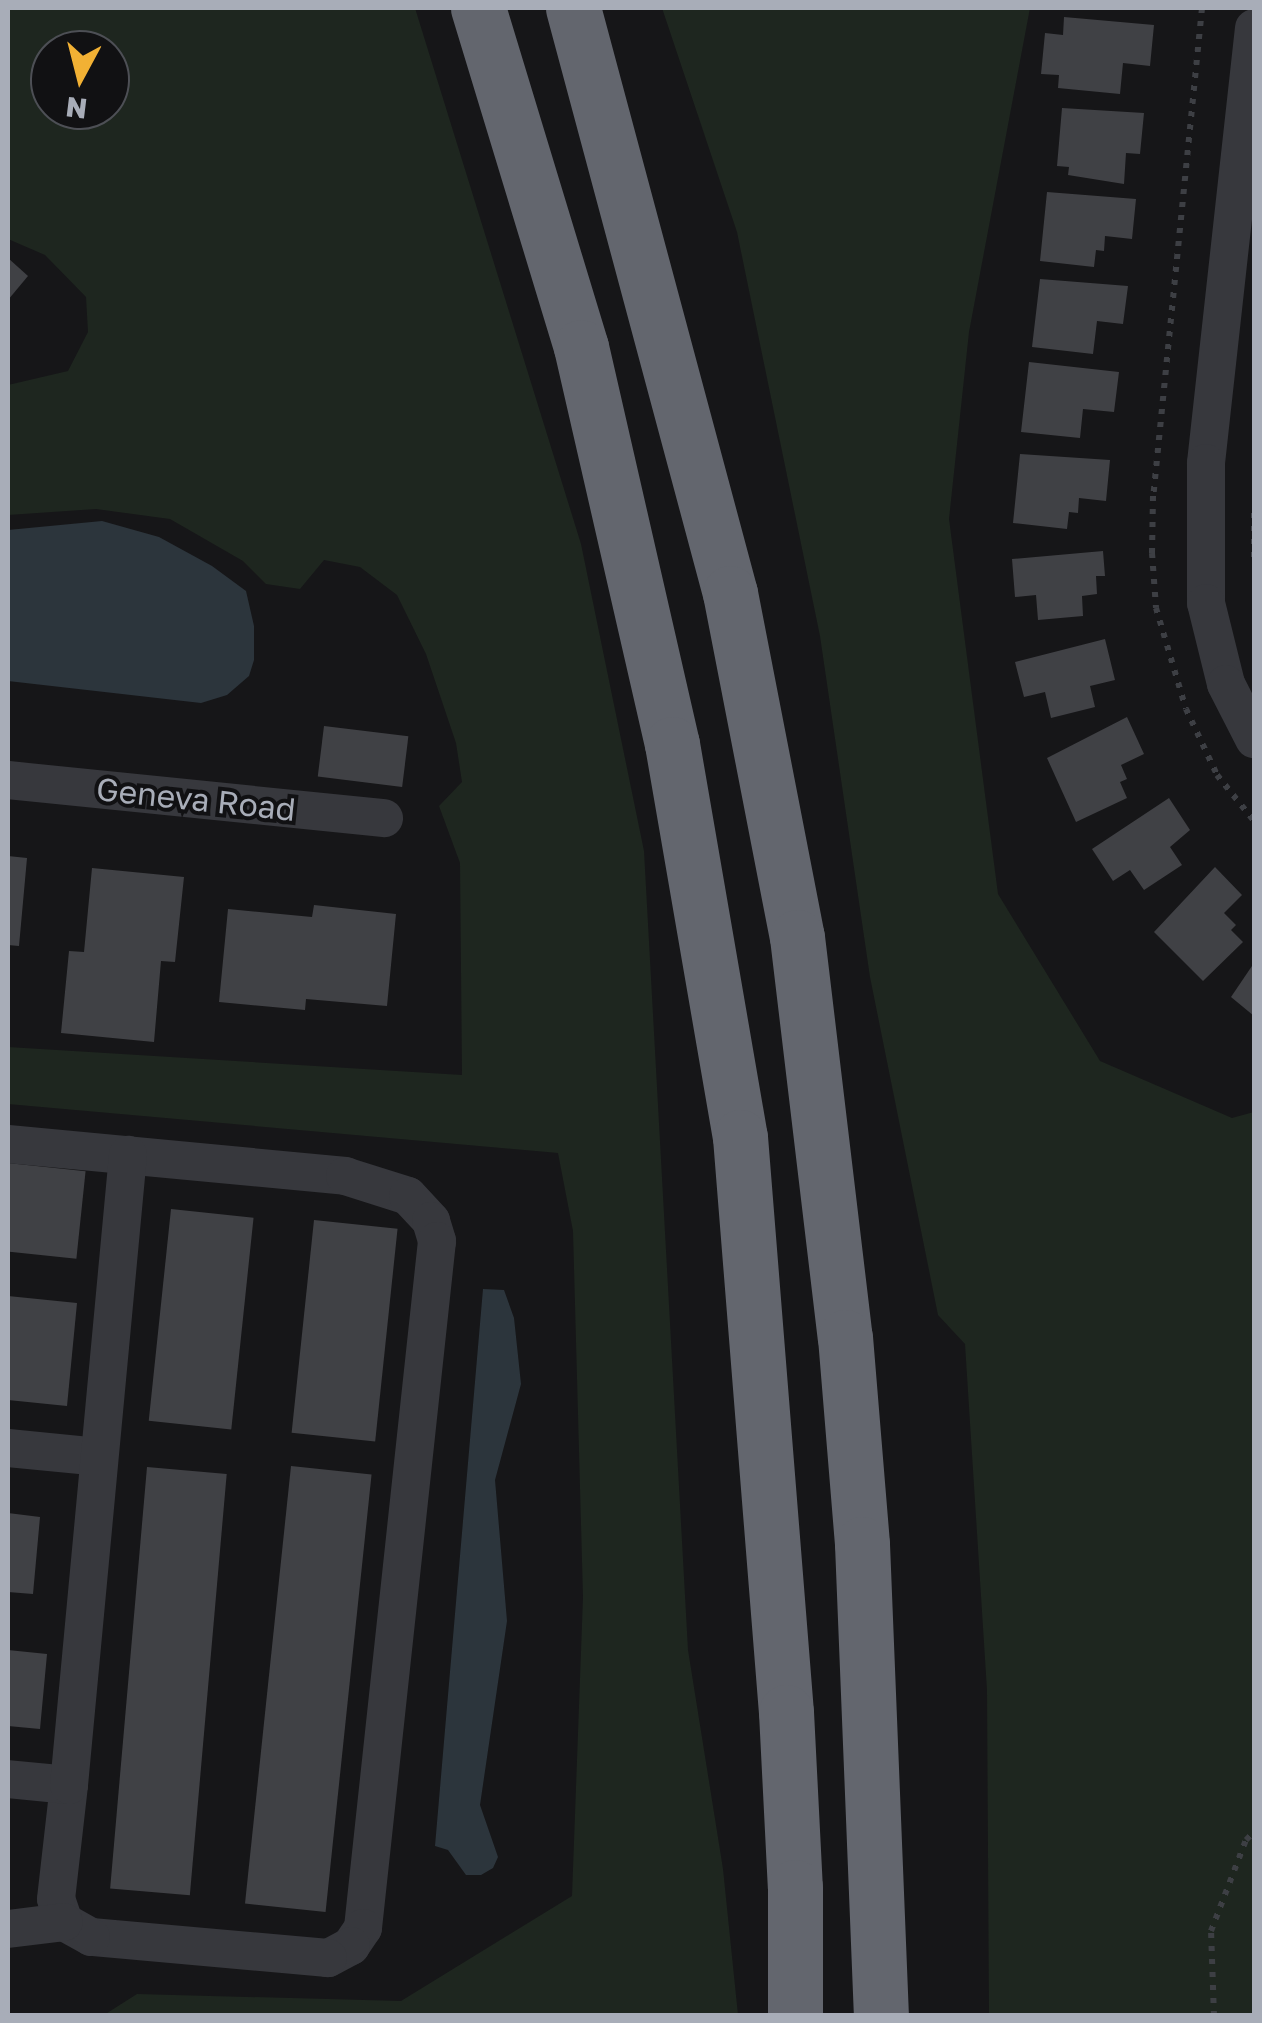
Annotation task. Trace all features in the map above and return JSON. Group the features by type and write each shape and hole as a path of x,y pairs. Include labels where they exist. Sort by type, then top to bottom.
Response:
{"highway":[{"path":"478,8 581,347 672,744 740,1137 786,1712 795,1887 795,2016"},
{"path":"573,8 730,593 797,937 845,1337 862,1544 881,2016"}],"street":[{"path":"1254,28 1206,463 1206,603 1226,684 1254,739"},
{"name":"Geneva Road","path":"8,780 384,818"},
{"path":"8,1144 345,1176 408,1196 431,1222 437,1241 363,1928 351,1946 328,1958 91,1937 64,1922 8,1929"},
{"path":"64,1922 56,1900 128,1156"},
{"path":"8,1448 100,1457"},
{"path":"8,1779 69,1785"}],"path":[{"path":"1254,513 1254,564"},
{"path":"1214,2016 1210,1931 1246,1840 1254,1832"}],"shaded area":[{"path":"8,8 415,8 581,544 644,851 688,1650 723,1869 738,2015 104,2015 137,1994 401,2001 572,1896 583,1597 573,1231 558,1153 8,1104 8,1047 462,1075 460,863 439,806 462,782 456,743 426,654 397,595 360,567 324,560 300,589 266,584 243,561 170,519 96,509 8,515 8,385 68,371 88,332 86,297 45,255 8,239"},
{"path":"662,8 1030,8 969,332 949,519 998,894 1100,1061 1232,1118 1254,1112 1254,2015 989,2015 987,1690 965,1344 938,1315 870,977 820,636 737,232"},
{"path":"102,521 159,537 212,566 246,591 254,626 254,660 249,676 227,695 201,703 8,681 8,530"},
{"path":"483,1289 504,1290 514,1318 521,1384 495,1480 507,1621 480,1805 498,1857 493,1868 481,1875 466,1875 448,1850 435,1846"}],"building":[{"path":"1064,17 1154,25 1150,66 1123,63 1120,94 1058,88 1059,75 1041,74 1045,33 1063,35"},
{"path":"1062,108 1144,113 1140,154 1126,153 1124,184 1068,175 1069,167 1057,166"},
{"path":"1047,192 1136,199 1132,239 1105,236 1104,251 1096,250 1094,267 1040,261"},
{"path":"8,258 28,276 8,300"},
{"path":"1040,279 1128,286 1123,324 1097,321 1093,354 1032,347"},
{"path":"1029,362 1119,372 1114,412 1083,409 1080,438 1021,432"},
{"path":"1020,454 1110,460 1106,501 1079,498 1078,513 1069,512 1067,529 1013,523"},
{"path":"1103,551 1105,576 1096,576 1097,594 1082,596 1083,616 1038,620 1036,595 1015,597 1012,559"},
{"path":"1105,639 1115,680 1090,686 1095,707 1051,718 1045,692 1024,697 1015,662"},
{"path":"1127,717 1144,754 1121,765 1127,779 1120,782 1127,798 1076,822 1047,758"},
{"path":"324,726 408,736 402,787 318,777"},
{"path":"1169,798 1190,830 1170,847 1182,865 1144,890 1130,870 1113,881 1092,849"},
{"path":"8,856 27,858 19,946 8,945"},
{"path":"1215,867 1242,895 1224,913 1236,925 1231,930 1243,942 1203,981 1154,932"},
{"path":"92,868 184,877 175,962 161,961 154,1042 61,1033 69,951 84,952"},
{"path":"314,905 396,914 387,1006 306,999 305,1010 219,1002 228,909 312,917"},
{"path":"1254,963 1254,1016 1231,997"},
{"path":"8,1163 86,1171 76,1259 8,1251"},
{"path":"171,1209 254,1218 231,1430 149,1421"},
{"path":"314,1220 398,1229 375,1442 292,1433"},
{"path":"8,1296 77,1303 67,1406 8,1400"},
{"path":"291,1466 372,1474 326,1912 245,1904"},
{"path":"147,1467 227,1474 190,1895 110,1888"},
{"path":"8,1513 40,1517 33,1594 8,1592"},
{"path":"8,1650 47,1654 40,1729 8,1726"}]}
